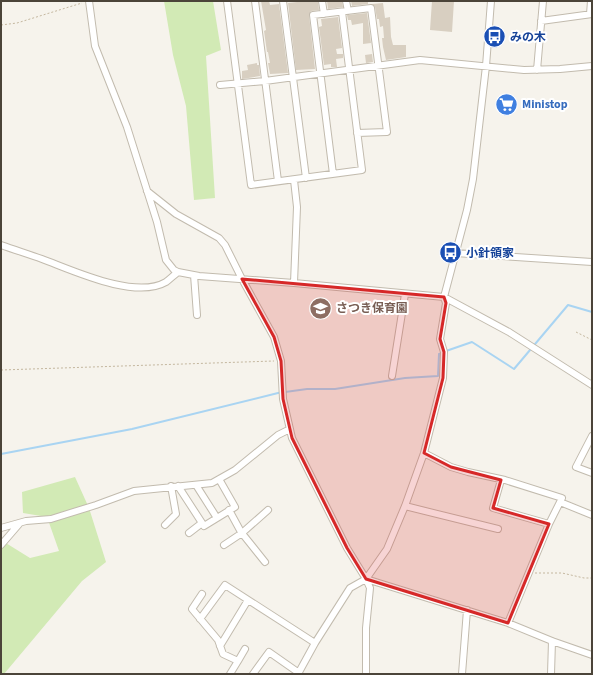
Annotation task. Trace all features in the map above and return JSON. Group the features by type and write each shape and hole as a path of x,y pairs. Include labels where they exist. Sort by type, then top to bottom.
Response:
{"street":[{"path":"89,1 95,46 127,127 166,260 174,270 194,275 444,297 509,332 592,385"},
{"path":"228,1 251,185 362,170 349,69 345,12 346,1"},
{"path":"255,1 278,181"},
{"path":"283,1 306,178"},
{"path":"322,1 324,14"},
{"path":"253,674 269,652 299,673 315,643 350,588 366,578 387,549 405,506 424,453 443,378 444,352 440,339 446,303 444,297 467,210 473,179 486,66 491,1"},
{"path":"537,70 543,1"},
{"path":"541,21 591,14 591,1"},
{"path":"333,174 313,16 371,8 387,132 357,133"},
{"path":"220,85 265,81 420,60 537,70 592,66"},
{"path":"294,180 297,207 294,283"},
{"path":"147,191 176,214 218,238 225,245 274,337 281,361 283,399 292,438 347,548 366,578 370,588 366,628 366,674"},
{"path":"1,245 92,278 135,288 152,286 165,282 178,272"},
{"path":"456,253 592,262"},
{"path":"194,275 197,315"},
{"path":"392,376 405,294"},
{"path":"1,528 20,523 51,519 134,491 212,483 235,470 278,435 290,429"},
{"path":"592,436 576,467 592,473"},
{"path":"424,453 451,467 562,498 549,524 508,623"},
{"path":"174,486 204,526 235,506 219,479"},
{"path":"501,480 493,508 549,524"},
{"path":"196,485 217,518"},
{"path":"165,525 176,514 174,486"},
{"path":"560,502 592,515"},
{"path":"405,506 498,529"},
{"path":"229,510 242,533 265,562"},
{"path":"224,546 242,533 268,510"},
{"path":"1,545 20,523"},
{"path":"189,533 202,523"},
{"path":"366,578 508,623 592,655"},
{"path":"200,619 225,586 315,643"},
{"path":"202,594 192,609 218,640 223,654 238,660"},
{"path":"220,646 248,600"},
{"path":"462,674 467,610"},
{"path":"551,674 552,641"},
{"path":"230,674 245,649"}],"path":[{"path":"1,25 17,23 82,3"},
{"path":"576,332 592,340"},
{"path":"1,370 281,361"},
{"path":"529,573 562,573 584,578 592,578"}],"highlighted area":[{"path":"242,279 444,297 446,303 440,339 444,352 443,378 424,453 451,467 501,480 493,508 549,524 508,623 366,579 347,548 292,438 283,399 281,361 274,337"}],"green space":[{"path":"164,1 213,1 221,50 206,56 215,198 194,200 186,106 173,55"},
{"path":"75,477 89,508 106,562 82,581 4,674 1,674 1,540 30,558 59,551 47,517 23,513 22,492"}],"building":[{"path":"261,1 269,1 270,5 279,4 288,73 270,74 268,63 270,63 264,31 266,30"},
{"path":"297,1 318,1 319,10 311,11 309,15 315,69 296,70 288,3"},
{"path":"327,1 342,1 343,7 328,9"},
{"path":"351,1 368,1 368,4 352,6"},
{"path":"432,1 454,1 452,32 430,30"},
{"path":"383,3 385,18 390,17 393,45 406,45 406,57 386,60 382,38 384,38 383,26 380,27 375,7 372,4"},
{"path":"367,13 371,43 363,44 363,23 352,25 351,20 348,20 347,15"},
{"path":"338,17 342,48 336,49 337,54 343,54 343,58 336,59 337,67 331,67 331,64 324,65 319,27 322,26 321,19"},
{"path":"372,54 373,62 366,63 365,55"},
{"path":"257,63 257,65 259,65 260,76 242,79 242,71 248,70 247,65"}],"waterway":[{"path":"446,351 472,342 514,369 568,305 592,312"},
{"path":"1,454 132,429 278,393 307,389 335,389 405,378 438,376 439,354 442,353"}],"place":[{"name":"みの木","path":"494,37"},
{"name":"Ministop","path":"507,104"},
{"name":"小針領家","path":"451,253"},
{"name":"さつき保育園","path":"321,308"}]}
